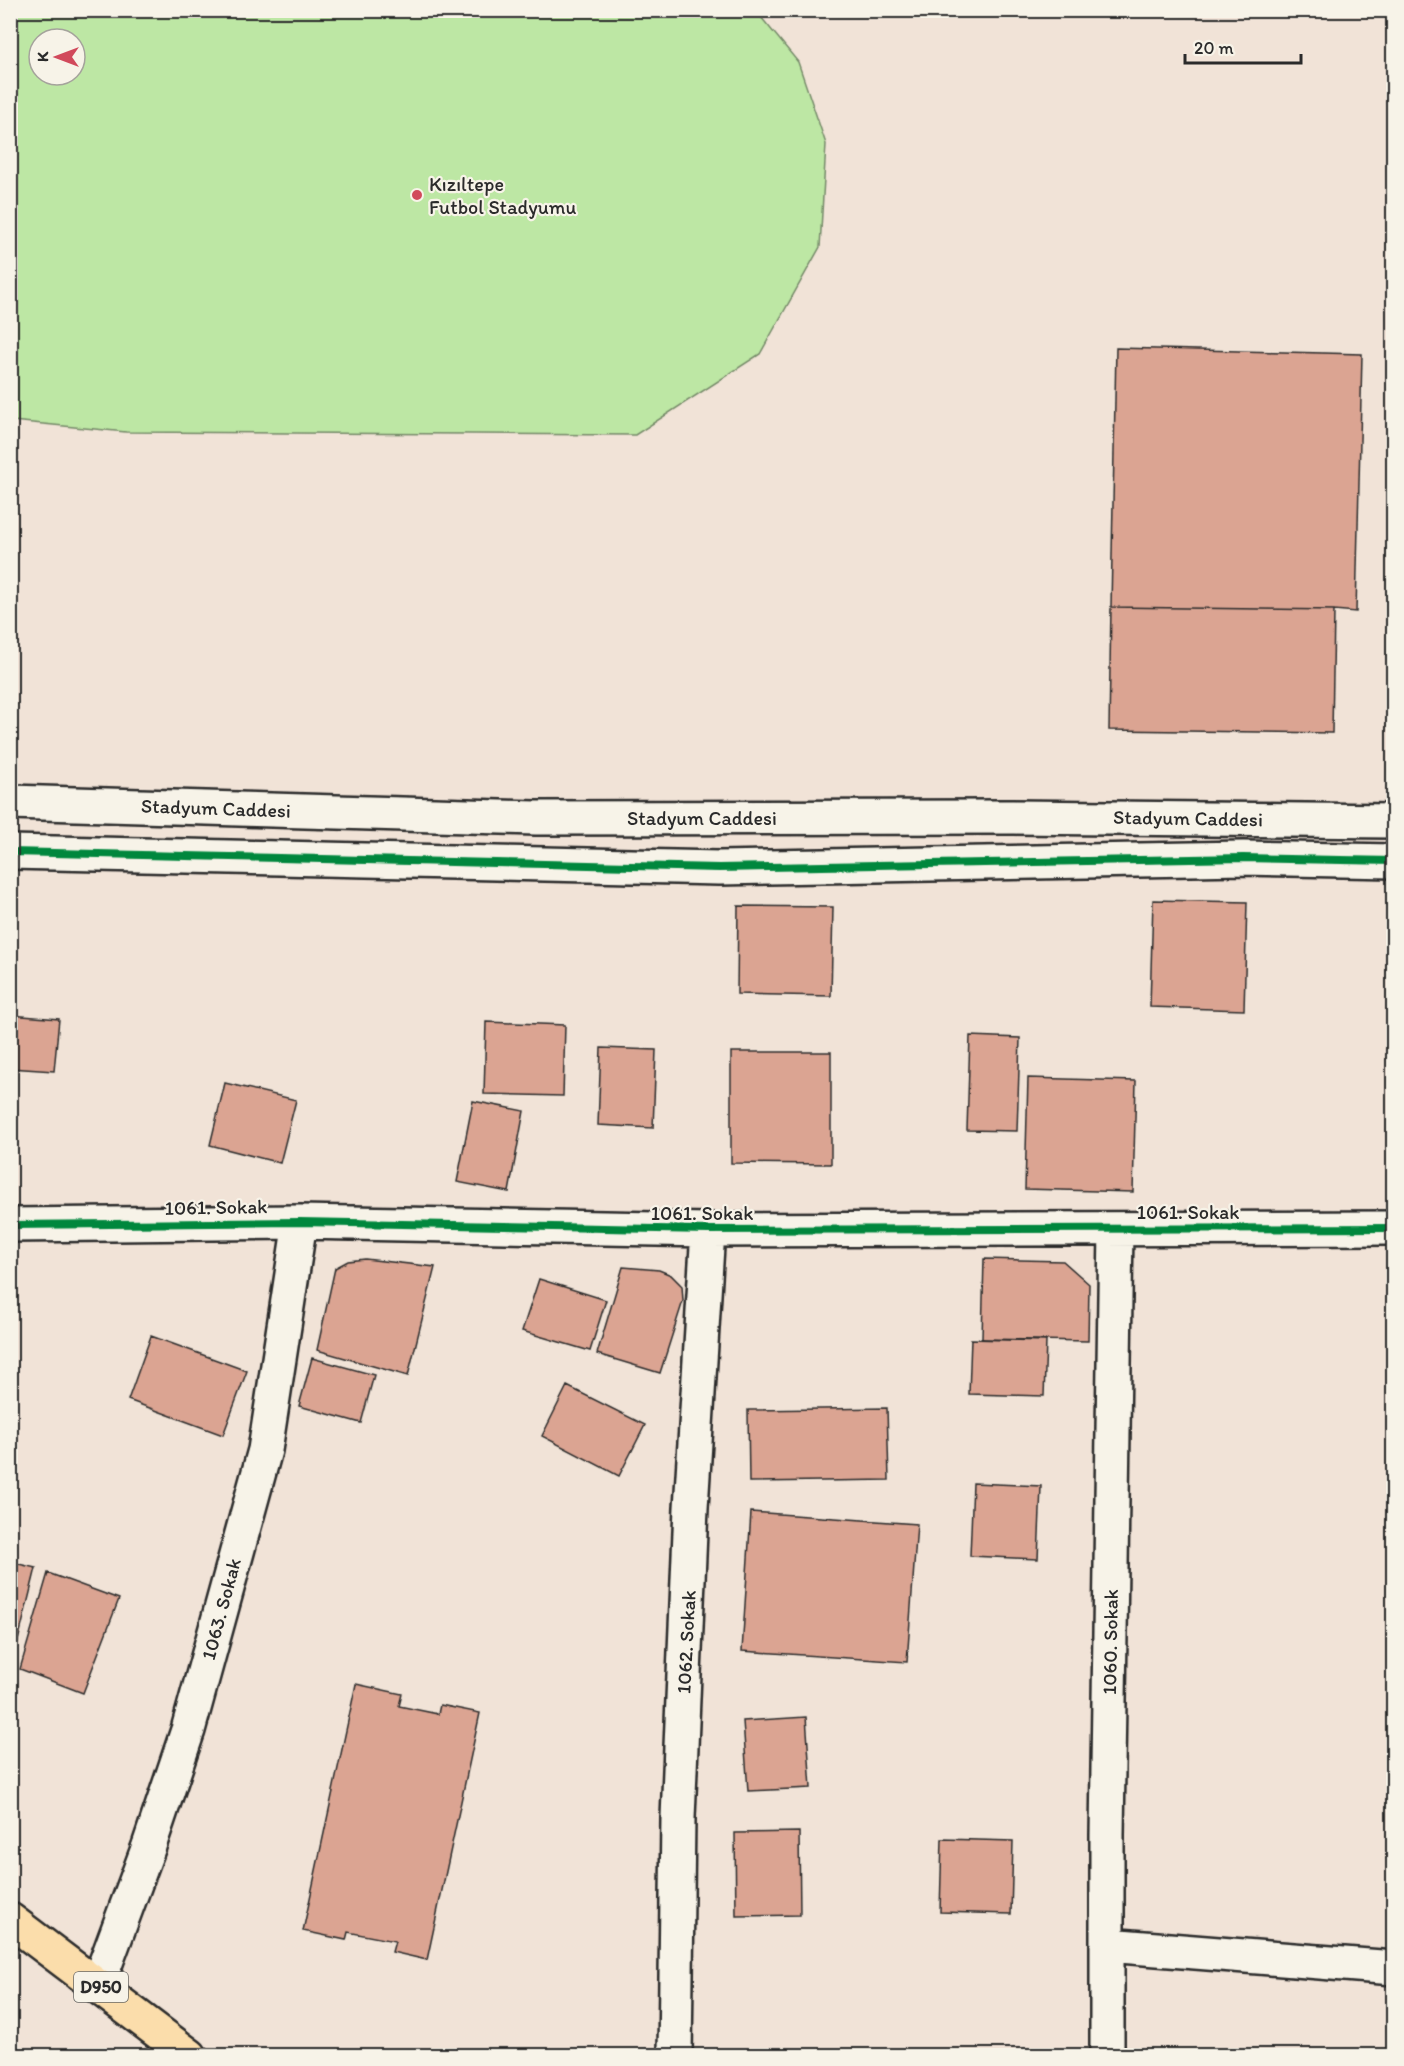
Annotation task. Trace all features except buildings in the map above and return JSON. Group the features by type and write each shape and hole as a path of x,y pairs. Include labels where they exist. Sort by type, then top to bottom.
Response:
{"highway":[{"name":"D950","path":"10,1920 190,2055"}],"street":[{"name":"Stadyum Caddesi","path":"10,802 536,818 1012,817 1394,821"},
{"path":"10,852 719,868 1243,858 1394,861"},
{"name":"1061. Sokak","path":"10,1226 300,1222 708,1230 1394,1228"},
{"name":"1063. Sokak","path":"98,1984 149,1846 188,1730 265,1450 300,1222"},
{"name":"1060. Sokak","path":"1107,2055 1116,1229"},
{"name":"1062. Sokak","path":"675,2055 678,1818 691,1508 708,1230"},
{"path":"1107,1946 1394,1968"}],"green space":[{"name":"Kızıltepe Futbol Stadyumu","path":"11,10 756,11 798,62 826,144 820,247 760,354 635,435 126,432 10,420"}],"cycle path":[{"path":"10,852 719,868 1243,858 1394,861"},
{"path":"10,1225 300,1222 708,1230 1394,1228"}],"place":[{"name":"Kızıltepe Futbol Stadyumu","path":"417,195"}]}
